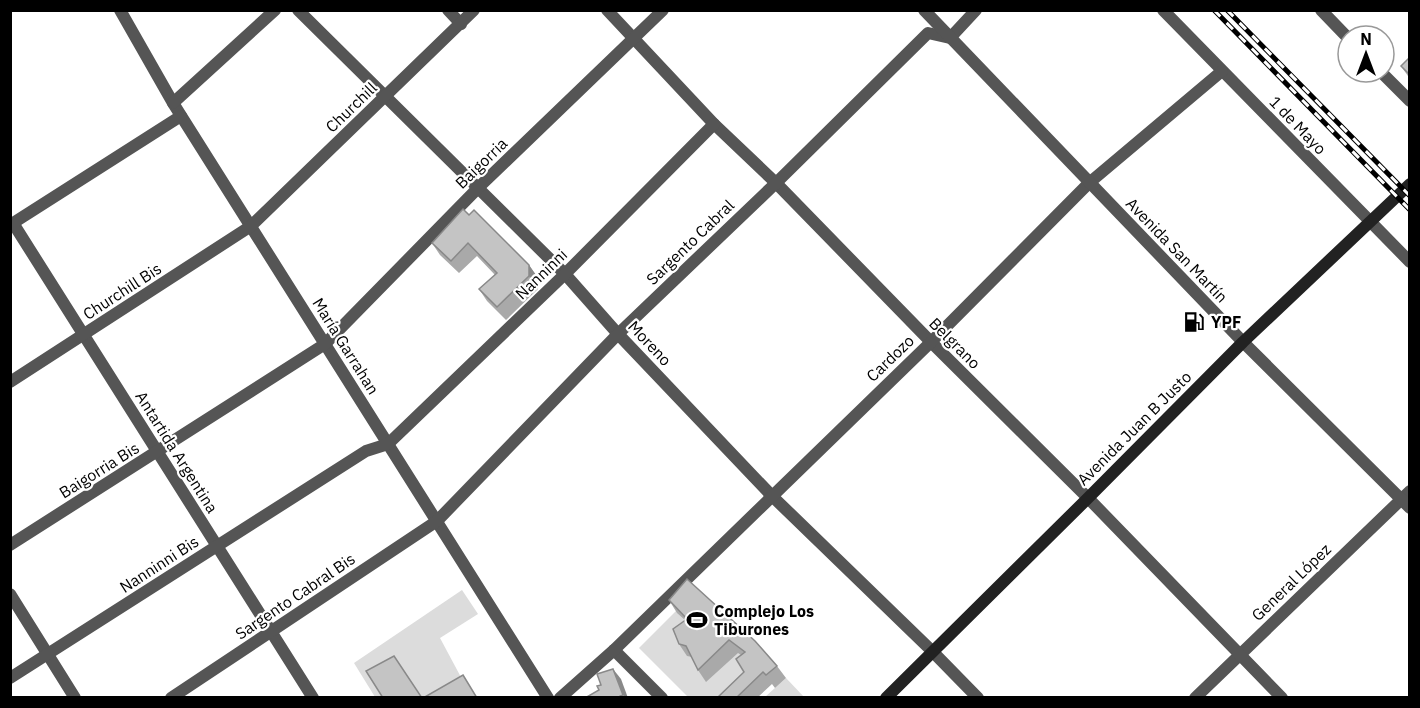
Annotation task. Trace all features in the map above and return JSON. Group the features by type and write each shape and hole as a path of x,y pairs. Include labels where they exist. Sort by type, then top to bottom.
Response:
{"main road":[{"name":"Avenida Juan B Justo","path":"886,698 1243,342 1410,184"}],"street":[{"name":"María Garrahan","path":"120,10 181,116 548,698"},
{"path":"173,103 275,10"},
{"name":"Moreno","path":"298,10 565,274 618,334 772,496 978,698"},
{"path":"448,10 461,24"},
{"name":"Churchill","path":"250,226 474,10"},
{"name":"Belgrano","path":"607,10 714,124 776,183 1088,498 1282,698"},
{"name":"Baigorria","path":"325,344 479,187 663,10"},
{"name":"Avenida San Martín","path":"924,10 1243,342 1407,500"},
{"path":"950,38 976,10"},
{"name":"1 de Mayo","path":"1163,10 1410,262"},
{"path":"1321,10 1336,26"},
{"name":"Sargento Cabral","path":"437,521 618,334 928,33 950,38"},
{"name":"Cardozo","path":"560,698 614,650 931,342 1089,183 1222,71"},
{"path":"1393,84 1410,101"},
{"path":"12,224 181,116"},
{"name":"Nanninni","path":"388,444 565,274 714,124"},
{"name":"Antartida Argentina","path":"12,224 313,698"},
{"name":"Churchill Bis","path":"10,382 250,226"},
{"name":"Baigorria Bis","path":"10,545 325,344"},
{"name":"Nanninni Bis","path":"10,678 366,451 388,444"},
{"name":"General López","path":"1196,698 1239,654 1407,500"},
{"name":"Sargento Cabral Bis","path":"171,698 437,521"},
{"path":"10,594 75,698"},
{"path":"614,650 662,698"}],"shaded area":[{"path":"462,590 478,614 440,638 463,681 434,697 375,697 354,663"},
{"name":"Complejo Los Tiburones","path":"695,592 764,653 738,697 688,697 639,648"},
{"path":"786,678 804,697 765,697"}],"building":[{"path":"1410,57 1410,75 1401,66"},
{"path":"463,209 469,215 474,210 529,265 529,276 497,307 479,289 497,273 468,243 451,261 432,243"},
{"path":"687,579 755,641 777,666 766,675 763,672 736,698 717,698 744,672 736,659 745,652 729,640 698,670 686,646 679,644 673,629 687,619 669,600"},
{"path":"394,656 422,698 383,698 366,671"},
{"path":"613,669 623,695 620,698 585,698 599,690 597,686 601,685 597,674"},
{"path":"463,675 477,698 423,698"}],"railway":[{"path":"1214,10 1410,210"},
{"path":"1227,10 1410,196"}],"place":[{"name":"YPF","path":"1194,322"},
{"name":"Complejo Los Tiburones","path":"697,620"}]}
